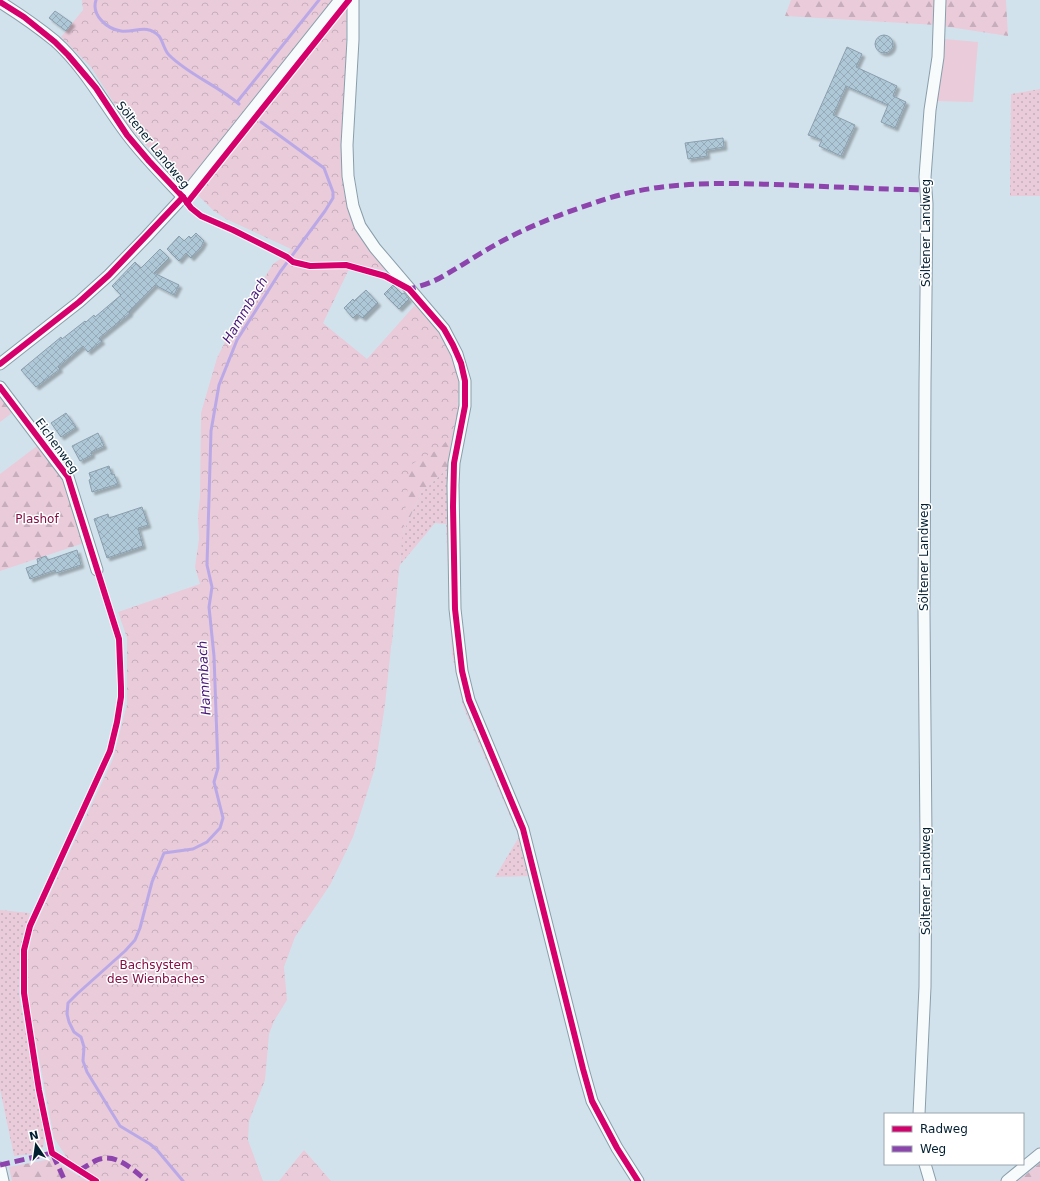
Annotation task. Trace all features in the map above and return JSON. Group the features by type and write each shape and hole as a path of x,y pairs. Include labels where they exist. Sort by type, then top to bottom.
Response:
{"street":[{"name":"Söltener Landweg","path":"0,364 80,302 114,270 183,197 340,0"},
{"path":"353,0 353,40 347,145 348,176 353,206 360,226 375,248 408,289 444,329 461,363 466,381 465,406 454,463 453,506 455,609 460,656 467,693 480,727 508,789 523,829 592,1101 616,1148 638,1181"},
{"name":"Söltener Landweg","path":"919,1113 925,987 926,847 924,439 927,204 925,177 930,110 938,57 940,0"},
{"name":"Söltener Landweg","path":"0,2 55,42 68,55 96,88 128,135 149,161 183,197"},
{"name":"Eichenweg","path":"0,387 68,477 98,570"},
{"path":"1007,1181 1040,1154"},
{"path":"925,1165 930,1181"},
{"path":"0,1168 3,1181"}],"green space":[{"name":"Bachsystem des Wienbaches","path":"82,0 347,0 345,140 365,242 386,271 352,263 323,323 367,359 416,304 443,335 461,369 455,432 439,449 410,465 385,705 375,768 353,837 330,885 295,937 284,967 287,1000 274,1021 269,1034 265,1080 249,1121 248,1140 263,1181 101,1181 69,1161 54,1138 28,1000 26,962 33,930 113,759 127,704 127,638 118,612 200,584 195,567 199,539 198,516 200,497 201,413 217,358 227,338 273,264 285,256 291,249 226,219 214,211 145,144 126,122 91,67 61,37 83,10"},
{"path":"791,0 1006,0 1008,36 936,25 785,16"},
{"path":"944,39 978,42 973,102 936,101"},
{"path":"1040,89 1040,196 1010,196 1011,94"},
{"path":"0,396 12,413 0,422"},
{"path":"460,400 451,465 421,493 402,535 392,643 379,647 409,455 450,424"},
{"name":"Plashof","path":"37,446 63,479 84,543 0,571 0,474"},
{"path":"451,465 457,663 509,800 531,876 495,877 519,837 463,706 452,654 446,524 435,523 400,565 402,535 421,493"},
{"path":"0,910 30,913 20,952 19,994 45,1136 43,1148 32,1154 14,1156 0,1089"},
{"path":"304,1150 331,1181 279,1181"},
{"path":"51,1159 87,1181 12,1181 9,1167"},
{"path":"1040,1163 1040,1181 1018,1181"}],"building":[{"path":"55,11 72,23 66,31 49,18"},
{"path":"884,35 890,38 893,44 890,50 884,53 878,50 875,44 878,38"},
{"path":"847,47 862,54 856,67 897,86 893,96 906,102 895,128 881,122 888,105 846,86 833,115 855,125 841,156 819,146 822,140 808,135"},
{"path":"723,138 724,147 706,150 707,156 688,159 685,143"},
{"path":"196,233 204,241 201,247 191,258 186,253 179,261 167,249 179,236 184,241 189,236 191,238"},
{"path":"160,249 169,258 154,273 179,285 174,295 155,285 129,312 130,313 99,338 102,341 88,352 83,346 58,367 60,369 36,387 21,370 61,337 62,339 94,315 95,317 121,295 112,286 135,262 141,268"},
{"path":"393,285 402,294 404,293 409,299 399,309 384,294"},
{"path":"366,290 378,303 363,318 357,314 353,318 344,308 353,299 354,301"},
{"path":"66,413 76,427 61,437 51,423"},
{"path":"98,433 104,446 91,452 92,455 80,461 72,446"},
{"path":"109,466 112,475 114,474 118,484 92,492 89,473"},
{"path":"142,507 148,525 138,528 143,546 107,558 94,519 108,514 109,518"},
{"path":"77,550 81,565 56,573 55,570 30,579 26,568 38,564 37,559 46,556 48,560"}],"waterway":[{"name":"Hammbach","path":"96,0 95,6 98,16 110,27 121,31 145,29 154,32 159,36 167,53 177,62 222,91 239,104"},
{"path":"237,102 319,0"},
{"name":"Hammbach","path":"183,1181 157,1150 150,1144 120,1126 87,1072 83,1061 84,1047 81,1037 74,1032 67,1014 68,1003 135,940 140,928 152,882 164,853 193,849 207,842 220,828 223,818 214,782 218,768 214,656 209,607 212,587 207,565 211,431 219,385 237,340 280,272 333,198 333,192 324,168 261,122"}],"marked path":[{"path":"406,288 414,288 436,280 519,232 569,212 606,199 629,193 697,184 766,184 926,190"},
{"path":"0,1165 52,1153"},
{"path":"53,1155 65,1181"},
{"path":"80,1170 97,1160 111,1158 124,1163 147,1181"}],"cycle path":[{"path":"187,203 349,0"},
{"path":"0,2 24,17 55,42 68,55 96,88 127,135 183,197 191,208 201,216 233,230 287,257 293,262 310,266 346,265 385,276 409,289 444,329 453,345 461,363 465,381 465,406 454,463 453,506 455,609 462,671 469,700 523,829 592,1101 617,1148 638,1181"},
{"path":"0,364 79,302 109,275 183,197"},
{"path":"0,387 68,477 119,639 121,697 110,751 30,926 24,950 24,993 39,1090 52,1153 96,1181"}]}
